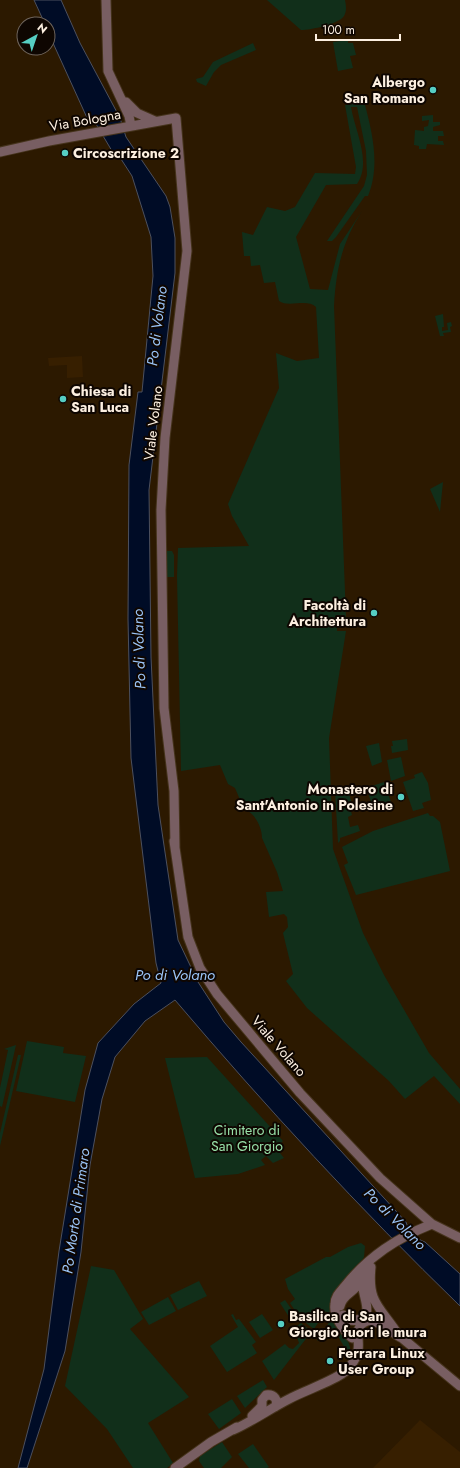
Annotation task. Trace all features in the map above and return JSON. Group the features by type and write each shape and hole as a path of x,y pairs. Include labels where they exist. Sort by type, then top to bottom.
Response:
{"main road":[{"path":"106,0 108,71 129,116 128,127"},
{"path":"115,86 137,113 156,121"},
{"name":"Via Bologna","path":"0,152 176,118"},
{"name":"Viale Volano","path":"176,118 187,251 161,483 163,731 175,847 187,933 196,959 209,982 237,1020 320,1115 394,1192 432,1224 460,1238"},
{"path":"353,1362 354,1354 352,1338 340,1304 362,1277 378,1252 432,1224"},
{"path":"352,1338 361,1318 368,1309 363,1281 370,1263"},
{"path":"370,1263 369,1285 371,1293 375,1302 400,1337"},
{"path":"352,1338 345,1332 336,1315 335,1301 354,1275 370,1263"},
{"path":"350,1293 356,1293 366,1300 380,1314 386,1325"},
{"path":"343,1315 350,1320 373,1317 386,1325 460,1386"},
{"path":"175,1468 211,1442 254,1420 270,1406 346,1371 358,1352 358,1332 363,1323 372,1321 376,1322 400,1337"}],"shaded area":[{"path":"82,356 83,377 67,378 67,365 49,366 48,358"},
{"path":"420,1420 460,1452 460,1468 373,1468"}],"green space":[{"path":"267,0 345,0 346,10 344,16 337,22 318,28 301,30"},
{"path":"348,40 348,43 353,43 356,55 350,56 353,68 338,71 333,42"},
{"path":"253,43 256,50 221,65 214,72 206,86 197,82 196,79 203,77 213,62"},
{"path":"359,103 365,105 373,139 374,174 368,196 365,196 336,237 332,241 327,241 364,186 367,175 366,151 357,107 351,107 363,156 361,175 357,184 326,185 296,237 310,289 328,290 340,244 362,211 349,234 341,257 336,280 334,306 346,618 337,619 337,631 346,631 329,738 333,849 363,933 384,975 429,1053 460,1089 460,1104 434,1076 405,1099 389,1081 307,1008 286,981 293,974 283,933 288,927 287,917 284,914 269,917 266,892 283,891 277,872 262,838 261,829 255,817 244,809 235,788 228,784 220,765 181,771 177,576 178,548 249,546 232,516 228,504 279,388 276,353 297,361 319,358 316,307 308,303 288,304 279,301 275,282 264,283 260,265 251,266 250,256 244,256 242,232 253,235 267,207 285,211 295,207 315,173 355,174 356,167 345,105"},
{"path":"433,115 433,122 440,122 440,125 433,127 433,131 443,131 444,136 438,136 438,141 443,141 444,145 427,144 426,149 419,149 419,146 414,145 415,130 424,131 424,127 428,126 429,120 422,121 422,116"},
{"path":"443,314 444,327 442,327 442,331 448,330 447,323 451,322 452,326 450,327 451,332 443,333 444,336 440,336 435,316"},
{"path":"443,482 440,512 430,489"},
{"path":"165,551 172,551 174,555 174,577 165,577"},
{"path":"407,739 408,750 392,753 392,741"},
{"path":"379,743 382,762 372,766 366,746"},
{"path":"401,757 405,776 391,781 387,760"},
{"path":"422,772 428,783 431,800 422,803 424,808 413,811 403,782 415,778 414,775"},
{"path":"384,782 392,805 375,812 366,788"},
{"path":"347,787 353,807 350,808 352,815 348,817 350,827 358,825 360,831 340,838 338,843 335,790"},
{"path":"428,813 440,822 450,871 356,895 344,865 348,863 342,847 373,831"},
{"path":"27,1041 64,1047 63,1053 86,1056 75,1102 16,1091"},
{"path":"16,1045 2,1107 0,1106 0,1088 8,1050 4,1049"},
{"path":"18,1055 21,1055 0,1146 0,1133"},
{"name":"Cimitero di San Giorgio","path":"207,1057 283,1141 276,1148 284,1158 273,1163 266,1156 261,1160 265,1165 238,1174 195,1178 165,1058"},
{"path":"361,1243 365,1246 364,1257 334,1301 350,1347 350,1357 335,1331 317,1341 330,1321 326,1311 314,1329 307,1324 300,1318 290,1303 295,1299 288,1289 285,1279 326,1257 330,1257 348,1247"},
{"path":"91,1266 114,1270 143,1319 130,1329 189,1397 148,1423 173,1463 167,1468 133,1468 107,1429 65,1386"},
{"path":"199,1281 207,1296 178,1310 170,1295"},
{"path":"168,1297 176,1311 149,1325 141,1312"},
{"path":"285,1300 302,1324 312,1331 274,1380 262,1361 285,1344 289,1348 293,1349 299,1343 294,1328 301,1323 297,1317 291,1320 280,1303"},
{"path":"233,1314 236,1320 239,1319 256,1342 252,1345 257,1353 227,1372 210,1346 238,1327 231,1315"},
{"path":"262,1314 273,1330 260,1338 249,1322"},
{"path":"263,1380 267,1387 245,1408 237,1396"},
{"path":"232,1399 241,1413 219,1429 208,1414"},
{"path":"222,1442 232,1457 221,1468 204,1468 199,1461 200,1456"},
{"path":"253,1444 269,1467 249,1468 238,1454"}],"water":[{"name":"Po di Volano","path":"34,0 61,0 80,43 120,118 126,137 166,196 170,207 175,238 175,273 149,490 151,657 158,805 178,940 198,982 224,1022 406,1222 413,1234 425,1242 460,1274 460,1306 350,1195 278,1118 175,1000 145,1021 115,1057 102,1099 90,1165 81,1252 65,1351 27,1468 18,1468 44,1369 59,1251 85,1090 98,1043 134,1004 161,983 156,963 131,758 128,619 129,465 138,392 142,392 153,276 151,237 132,176 121,159 112,151 96,124 88,120 56,50 56,16 41,16"}],"place":[{"name":"Albergo San Romano","path":"433,90"},
{"name":"Circoscrizione 2","path":"65,153"},
{"name":"Chiesa di San Luca","path":"63,399"},
{"name":"Facoltà di Architettura","path":"374,613"},
{"name":"Monastero di Sant'Antonio in Polesine","path":"401,797"},
{"name":"Basilica di San Giorgio fuori le mura","path":"281,1324"},
{"name":"Ferrara Linux User Group","path":"330,1361"}],"water label":[{"name":"Po Morto di Primaro","path":"76,1211"}]}
